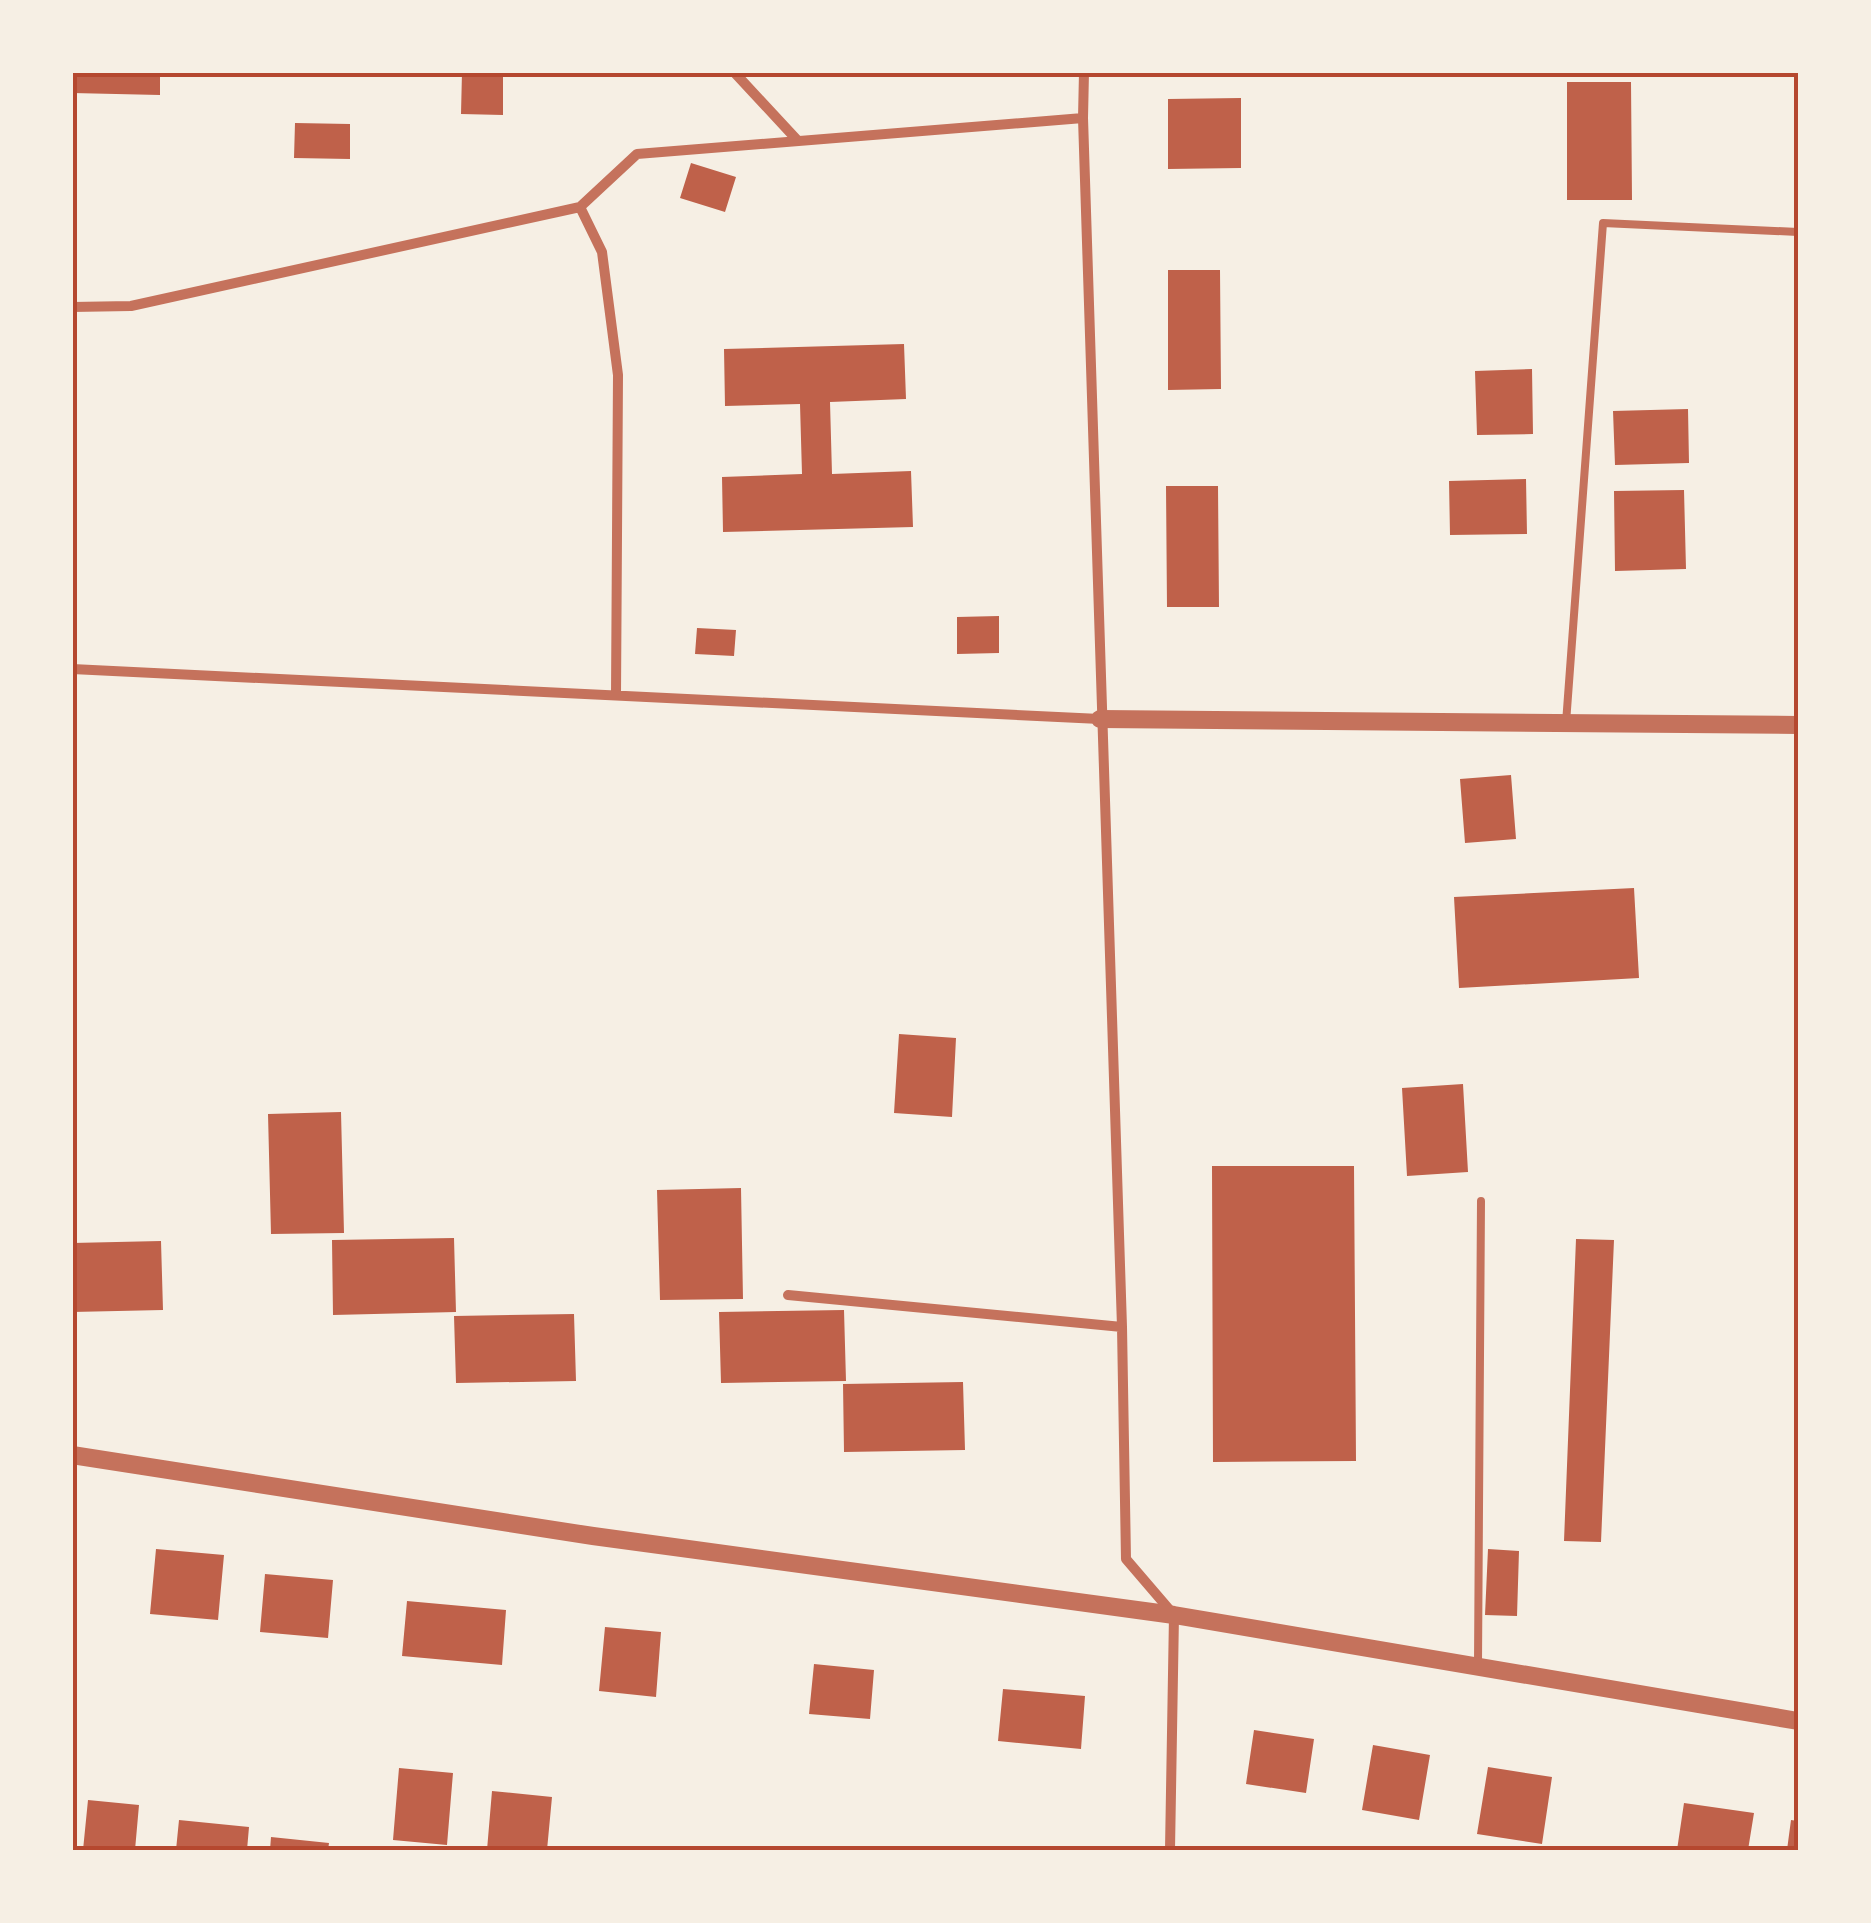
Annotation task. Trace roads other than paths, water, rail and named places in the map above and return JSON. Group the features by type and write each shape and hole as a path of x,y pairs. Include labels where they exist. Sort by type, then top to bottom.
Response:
{"street":[{"path":"734,72 798,141"},
{"path":"1084,72 1082,118 1122,1327 1126,1560 1174,1615 1170,1850"},
{"path":"72,306 132,306 580,207 638,154 1082,118"},
{"path":"580,207 602,252 618,375 616,695"},
{"path":"72,668 1100,719 1798,725"},
{"path":"788,1295 1122,1327"},
{"path":"72,1455 593,1536 1174,1615 1798,1720"}],"lane":[{"path":"1566,723 1603,223 1798,232"},
{"path":"1478,1668 1480,1202"}]}
